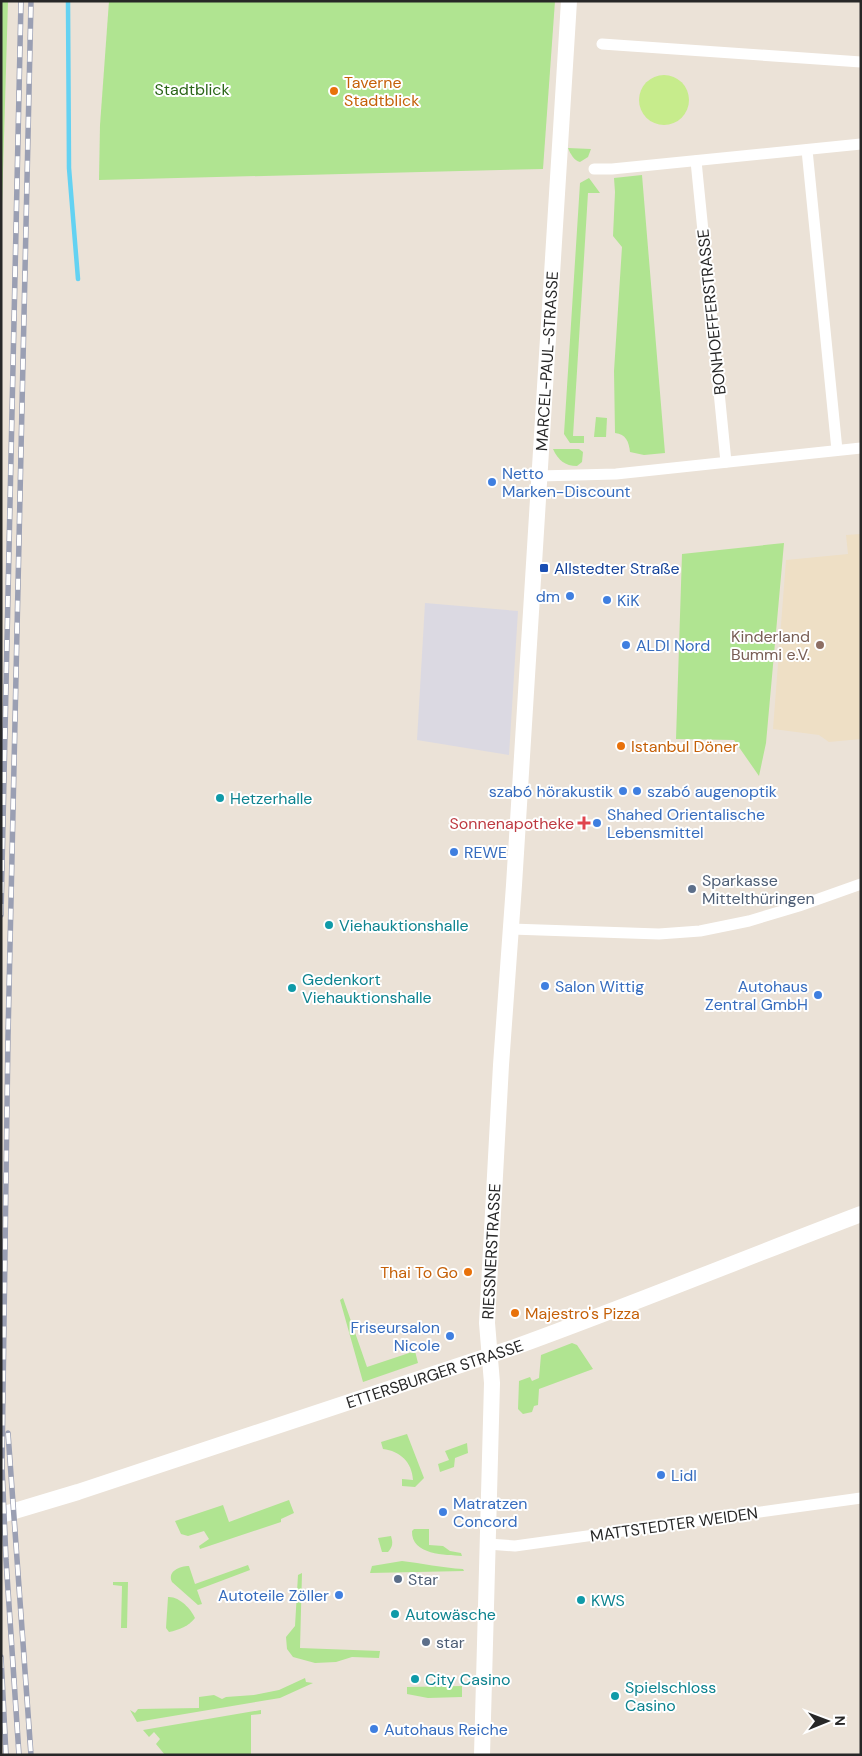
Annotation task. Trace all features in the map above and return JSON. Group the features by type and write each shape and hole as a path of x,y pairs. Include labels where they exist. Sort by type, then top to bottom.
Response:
{"street":[{"name":"MARCEL-PAUL-STRASSE","path":"511,929 569,1"},
{"path":"602,44 861,62"},
{"path":"594,169 612,169 861,144"},
{"path":"807,150 837,450"},
{"name":"BONHOEFFERSTRASSE","path":"696,161 726,462"},
{"path":"539,476 616,474 861,448"},
{"path":"511,929 659,934 700,931 749,921 807,904 861,884"},
{"name":"RIESSNERSTRASSE","path":"482,1755 492,1383 487,1323 501,1065 511,929"},
{"name":"ETTERSBURGER STRASSE","path":"1,1515 78,1492 585,1322 861,1214"},
{"name":"MATTSTEDTER WEIDEN","path":"488,1544 515,1546 861,1498"}],"shaded area":[{"name":"Kinderland Bummi e.V.","path":"861,534 861,739 829,742 819,735 773,729 786,560 848,554 846,535"},
{"path":"425,603 518,611 509,755 417,740"}],"green space":[{"path":"1,1 8,1 1,240"},
{"name":"Stadtblick","path":"109,1 555,1 543,169 99,180 100,125"},
{"path":"659,75 669,75 682,82 689,95 689,105 682,118 669,125 659,125 650,121 643,114 639,105 639,95 643,86 650,79"},
{"path":"568,148 591,149 588,157 580,162 574,158"},
{"path":"642,175 665,453 644,455 630,452 626,439 622,435 615,433 614,371 622,247 613,236 614,178"},
{"path":"589,178 600,193 588,193 573,436 584,436 584,443 570,443 564,434 580,183"},
{"path":"596,417 607,418 606,437 594,437"},
{"path":"553,449 579,449 583,452 582,462 577,466 565,464"},
{"path":"784,543 766,743 759,776 734,740 676,739 682,554"},
{"path":"343,1298 367,1367 415,1351 418,1363 363,1382 340,1300"},
{"path":"572,1343 577,1345 593,1369 539,1389 538,1405 534,1406 532,1412 523,1414 518,1409 519,1381 530,1377 532,1381 539,1378 541,1355"},
{"path":"407,1434 424,1478 415,1487 402,1486 402,1479 413,1480 408,1463 395,1452 383,1449 381,1442"},
{"path":"467,1443 468,1453 455,1458 454,1467 440,1472 438,1464 449,1460 445,1451"},
{"path":"289,1500 294,1513 281,1519 281,1522 200,1549 199,1546 209,1539 204,1531 188,1536 181,1534 175,1521 223,1505 229,1522"},
{"path":"414,1529 429,1529 429,1545 443,1546 450,1551 461,1553 462,1556 439,1554 423,1549 413,1539 412,1531"},
{"path":"391,1536 391,1548 388,1552 382,1552 378,1538"},
{"path":"402,1561 463,1569 464,1571 370,1573 372,1566"},
{"path":"248,1565 250,1570 197,1590 202,1604 198,1605 172,1582 171,1578 175,1570 189,1566 195,1584"},
{"path":"302,1573 300,1648 380,1651 379,1658 352,1657 336,1662 315,1663 293,1657 287,1649 286,1637 295,1626 298,1575"},
{"path":"113,1582 128,1582 127,1628 121,1628 122,1586 113,1585"},
{"path":"168,1597 172,1597 184,1604 195,1618 183,1627 169,1632 166,1628"},
{"path":"305,1678 306,1682 313,1683 280,1698 137,1722 130,1710 135,1713 138,1709 199,1708 199,1697 214,1695 222,1699 254,1695 279,1690"},
{"path":"462,1686 462,1697 428,1698 407,1694 407,1687"},
{"path":"261,1710 261,1714 251,1715 251,1755 165,1755 156,1744 160,1739 154,1732 149,1737 143,1730"}],"waterway":[{"path":"68,1 69,168 78,279"}],"railway":[{"path":"1,915 21,1"},
{"path":"19,1755 6,1560 2,1466 8,1036 31,1"},
{"path":"8,1433 31,1755"},
{"path":"1,1657 6,1755"}],"place":[{"name":"Taverne Stadtblick","path":"334,91"},
{"name":"Netto Marken-Discount","path":"492,482"},
{"name":"Allstedter Straße","path":"544,568"},
{"name":"dm","path":"570,596"},
{"name":"KiK","path":"607,600"},
{"name":"ALDI Nord","path":"626,645"},
{"name":"Kinderland Bummi e.V.","path":"820,645"},
{"name":"Istanbul Döner","path":"621,746"},
{"name":"szabó hörakustik","path":"623,791"},
{"name":"szabó augenoptik","path":"637,791"},
{"name":"Hetzerhalle","path":"220,798"},
{"name":"Sonnenapotheke","path":"584,823"},
{"name":"Shahed Orientalische Lebensmittel","path":"597,823"},
{"name":"REWE","path":"454,852"},
{"name":"Sparkasse Mittelthüringen","path":"692,889"},
{"name":"Viehauktionshalle","path":"329,925"},
{"name":"Salon Wittig","path":"545,986"},
{"name":"Gedenkort Viehauktionshalle","path":"292,988"},
{"name":"Autohaus Zentral GmbH","path":"818,995"},
{"name":"Thai To Go","path":"468,1272"},
{"name":"Majestro's Pizza","path":"515,1313"},
{"name":"Friseursalon Nicole","path":"450,1336"},
{"name":"Lidl","path":"661,1475"},
{"name":"Matratzen Concord","path":"443,1512"},
{"name":"Star","path":"398,1579"},
{"name":"Autoteile Zöller","path":"339,1595"},
{"name":"KWS","path":"581,1600"},
{"name":"Autowäsche","path":"395,1614"},
{"name":"star","path":"426,1642"},
{"name":"City Casino","path":"415,1679"},
{"name":"Spielschloss Casino","path":"615,1696"},
{"name":"Autohaus Reiche","path":"374,1729"}]}
